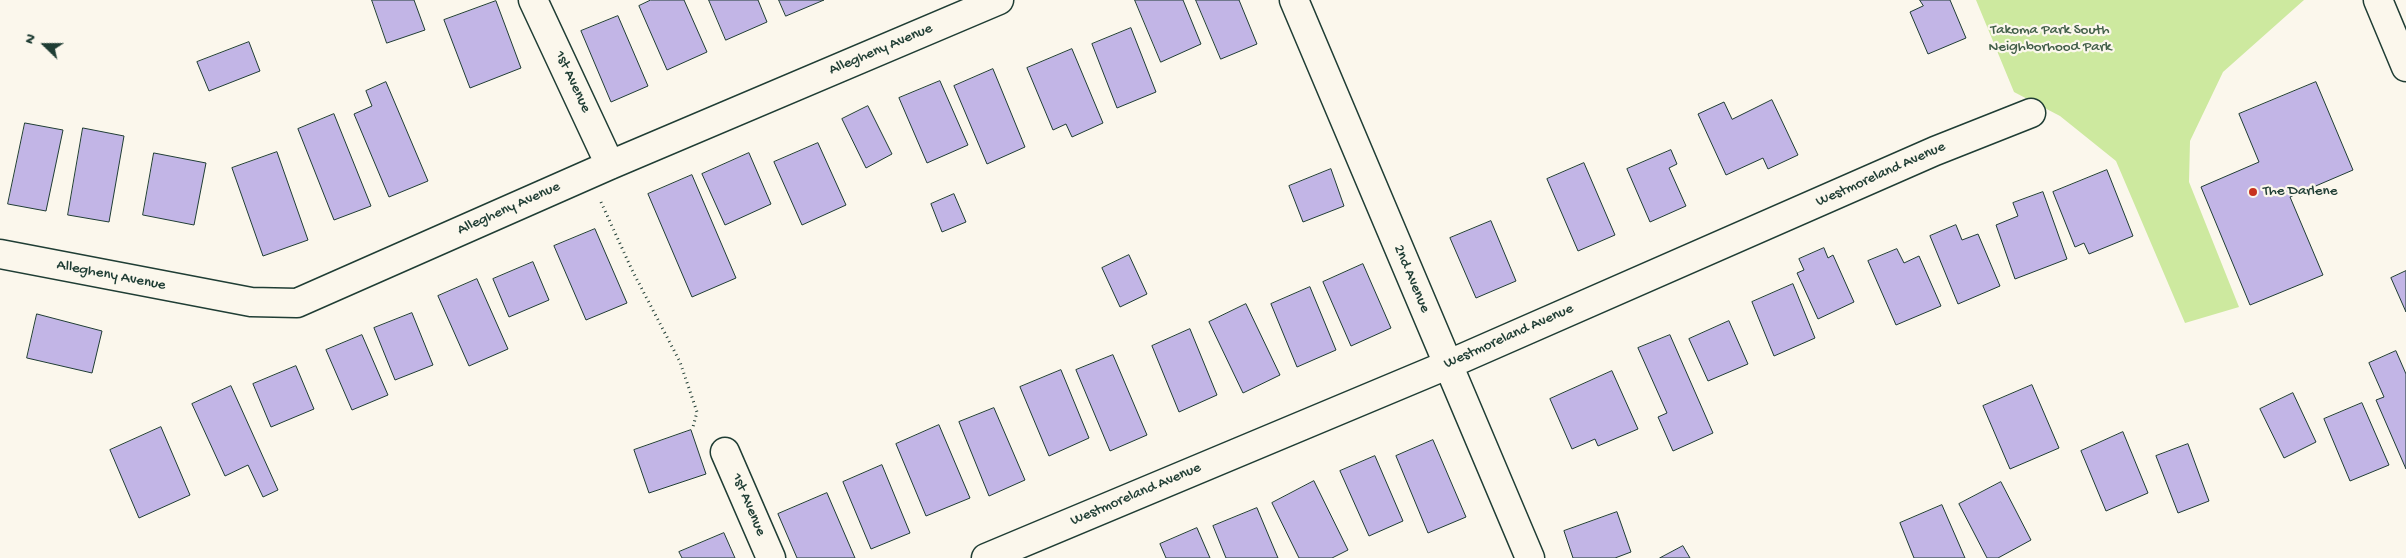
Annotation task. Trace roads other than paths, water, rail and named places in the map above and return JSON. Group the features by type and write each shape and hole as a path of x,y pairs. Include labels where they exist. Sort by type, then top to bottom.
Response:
{"street":[{"name":"1st Avenue","path":"533,0 599,169"},
{"name":"Allegheny Avenue","path":"0,254 251,302 297,303 599,169 999,0"},
{"name":"2nd Avenue","path":"1294,0 1530,558"},
{"path":"2378,0 2406,66"},
{"name":"Westmoreland Avenue","path":"986,558 1447,365 1935,152 2031,113"},
{"name":"1st Avenue","path":"726,452 771,558"}],"place":[{"name":"The Darlene","path":"2253,192"}],"park label":[{"name":"Takoma Park South Neighborhood Park","path":"2050,40"}]}
